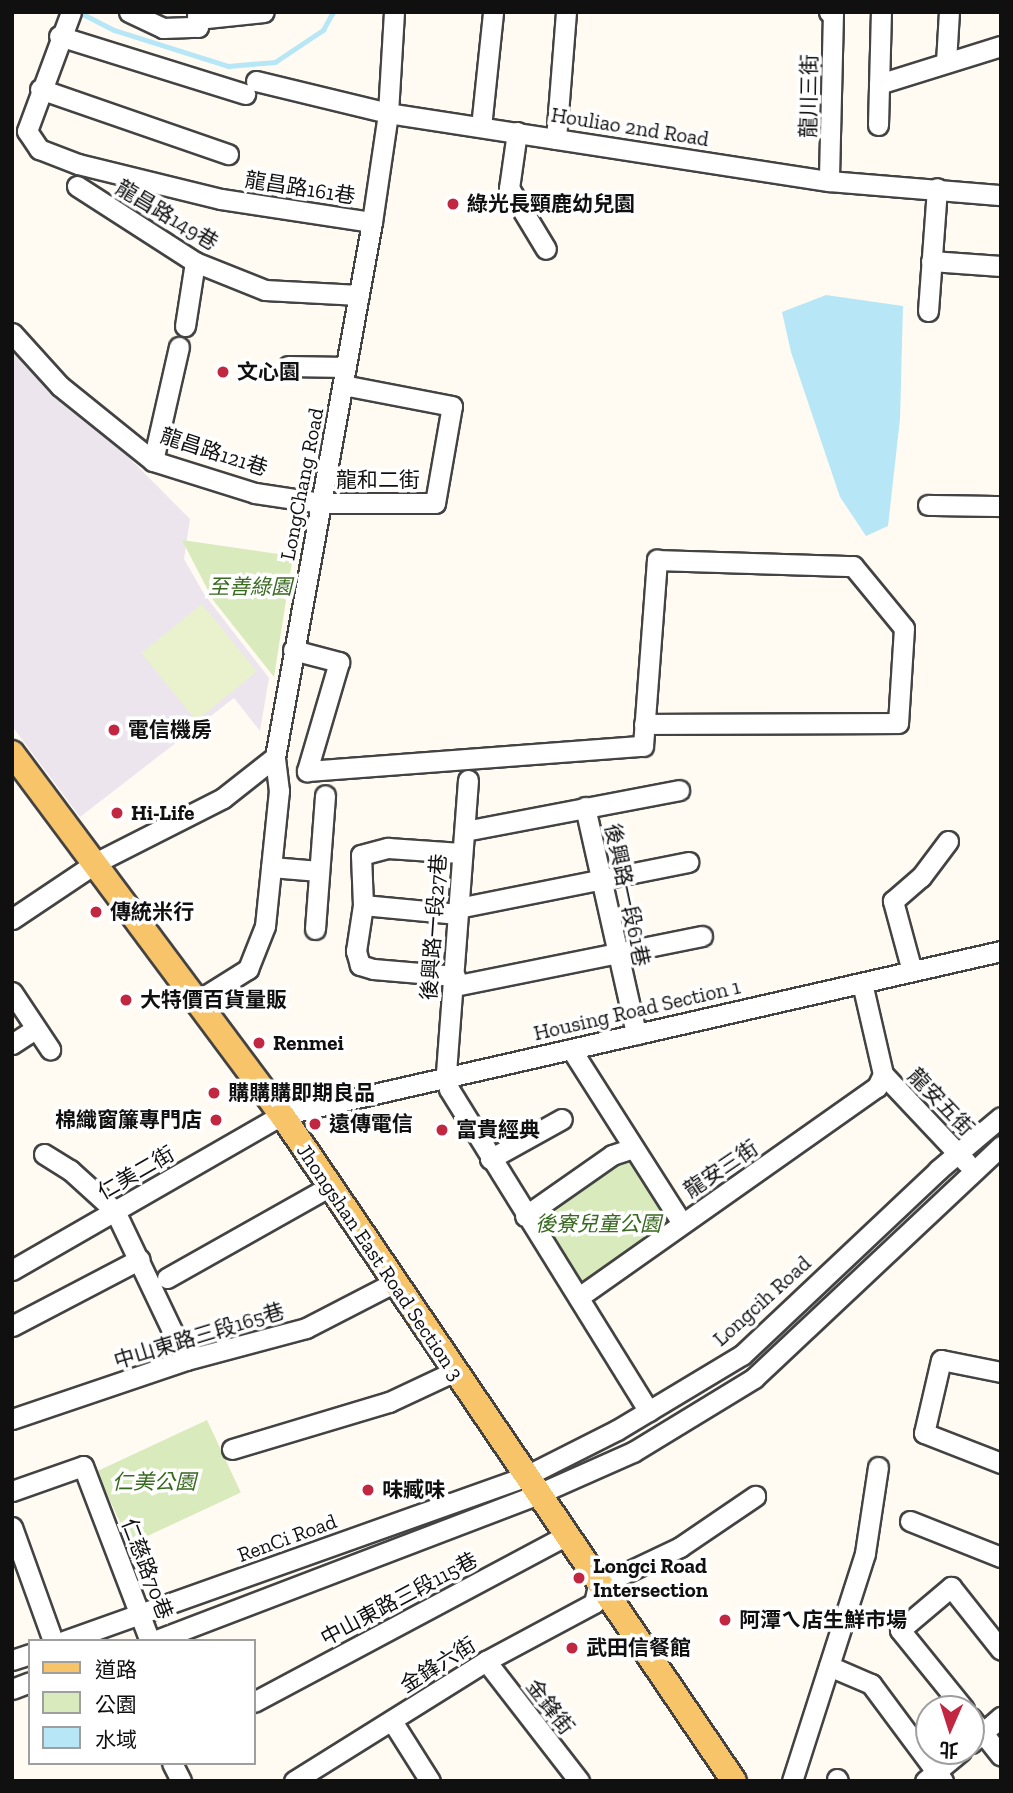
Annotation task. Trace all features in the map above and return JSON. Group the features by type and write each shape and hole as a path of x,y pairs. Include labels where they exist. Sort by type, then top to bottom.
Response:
{"main road":[{"name":"Jhongshan East Road Section 3","path":"12,753 200,999 282,1115 598,1586 734,1781"}],"street":[{"path":"19,126 40,89 59,36 71,12"},
{"path":"129,12 163,28 198,27 197,16 264,12"},
{"name":"LongChang Road","path":"200,999 248,969 265,926 279,791 275,757 372,222 388,113 394,12"},
{"path":"481,127 493,12"},
{"path":"556,139 566,12"},
{"path":"878,125 881,12"},
{"path":"947,62 949,12"},
{"name":"龍川三街","path":"829,181 831,13"},
{"name":"Houliao 2nd Road","path":"59,36 251,88 388,113 829,181 1001,195"},
{"path":"879,84 1001,46"},
{"path":"40,89 228,154"},
{"name":"龍昌路161巷","path":"19,126 39,149 78,164 221,199 372,222"},
{"path":"517,132 509,188 546,250"},
{"name":"龍昌路149巷","path":"77,187 195,262 265,290 359,295"},
{"path":"928,311 937,188"},
{"path":"931,261 1001,266"},
{"path":"184,326 195,262"},
{"name":"龍昌路121巷","path":"12,333 60,386 153,461 255,493 322,503"},
{"path":"153,461 179,347"},
{"path":"288,366 345,376"},
{"name":"龍和二街","path":"322,503 435,503 452,405 345,376"},
{"path":"928,505 1001,506"},
{"path":"293,650 338,663 307,771 643,747 644,724 657,560 853,566 904,628 898,723 644,724"},
{"path":"12,919 97,862 223,798 275,757"},
{"name":"後興路一段27巷","path":"446,1076 468,780"},
{"path":"465,831 678,790"},
{"path":"315,929 325,796"},
{"name":"後興路一段61巷","path":"585,807 636,1034"},
{"path":"912,971 893,901 921,877 948,841"},
{"path":"461,853 388,848 361,855 363,905 356,951 360,965 454,981 616,954 702,936"},
{"path":"363,905 458,911 688,862"},
{"path":"271,867 319,871"},
{"name":"Housing Road Section 1","path":"282,1115 1001,951"},
{"name":"龍安五街","path":"862,982 883,1074 973,1169"},
{"path":"14,999 50,1049"},
{"path":"12,1044 35,1028"},
{"path":"570,1049 631,1149 682,1223"},
{"name":"龍安三街","path":"579,1297 877,1087 883,1074"},
{"path":"446,1076 490,1159 649,1411"},
{"name":"仁美二街","path":"12,1270 282,1115"},
{"name":"Longcih Road","path":"531,1486 742,1355 1001,1117"},
{"path":"490,1159 562,1119"},
{"path":"157,1639 300,1585 531,1486 634,1452 754,1378 819,1320 973,1169 1001,1146"},
{"path":"525,1216 612,1156 631,1149"},
{"path":"44,1154 71,1170 115,1211 186,1360"},
{"path":"167,1279 330,1186"},
{"path":"12,1326 140,1259"},
{"name":"中山東路三段165巷","path":"12,1419 186,1360 306,1328 393,1283"},
{"path":"801,1298 819,1320"},
{"path":"1001,1372 941,1360 924,1433 1001,1463"},
{"path":"232,1450 390,1402 453,1372"},
{"name":"仁慈路70巷","path":"12,1491 83,1466 151,1639"},
{"path":"792,1781 865,1553 878,1467"},
{"name":"RenCi Road","path":"70,1639 289,1562 531,1486"},
{"path":"598,1586 680,1547 755,1496"},
{"path":"910,1521 1001,1557"},
{"path":"12,1527 52,1639"},
{"name":"中山東路三段115巷","path":"256,1701 565,1536"},
{"path":"289,1562 300,1585"},
{"name":"金鋒六街","path":"294,1781 486,1661 594,1603 598,1586"},
{"path":"953,1695 900,1630 951,1587 1001,1650"},
{"name":"金鋒街","path":"486,1661 579,1781"},
{"path":"829,1666 871,1684 935,1778 948,1765"},
{"path":"985,1726 1001,1717"},
{"path":"392,1721 430,1781"},
{"path":"985,1741 1001,1756"},
{"path":"173,1765 181,1781"}],"shaded area":[{"path":"12,340 190,519 184,559 204,594 269,678 260,731 234,698 80,817 12,726"}],"green space":[{"name":"至善綠園","path":"182,540 293,556 274,677 213,600"},
{"path":"202,604 257,672 196,721 141,653"},
{"name":"後寮兒童公園","path":"630,1157 673,1222 584,1292 533,1210 615,1159"},
{"name":"仁美公園","path":"207,1420 241,1493 130,1544 96,1472"}],"water":[{"path":"826,295 903,306 900,419 888,526 866,536 840,497 791,352 782,312"}],"waterway":[{"path":"79,12 114,30 228,66 275,62 323,30 333,12"},
{"path":"267,1559 275,1548"}],"place":[{"name":"綠光長頸鹿幼兒園","path":"453,204"},
{"name":"文心園","path":"223,372"},
{"name":"電信機房","path":"114,730"},
{"name":"Hi-Life","path":"117,813"},
{"name":"傳統米行","path":"96,912"},
{"name":"大特價百貨量販","path":"126,1000"},
{"name":"Renmei","path":"259,1043"},
{"name":"購購購即期良品","path":"214,1093"},
{"name":"棉織窗簾專門店","path":"216,1120"},
{"name":"遠傳電信","path":"315,1124"},
{"name":"富貴經典","path":"442,1130"},
{"name":"味臧味","path":"368,1490"},
{"name":"Longci Road Intersection","path":"579,1578"},
{"name":"阿潭ㄟ店生鮮市場","path":"725,1620"},
{"name":"武田信餐館","path":"572,1648"}]}
